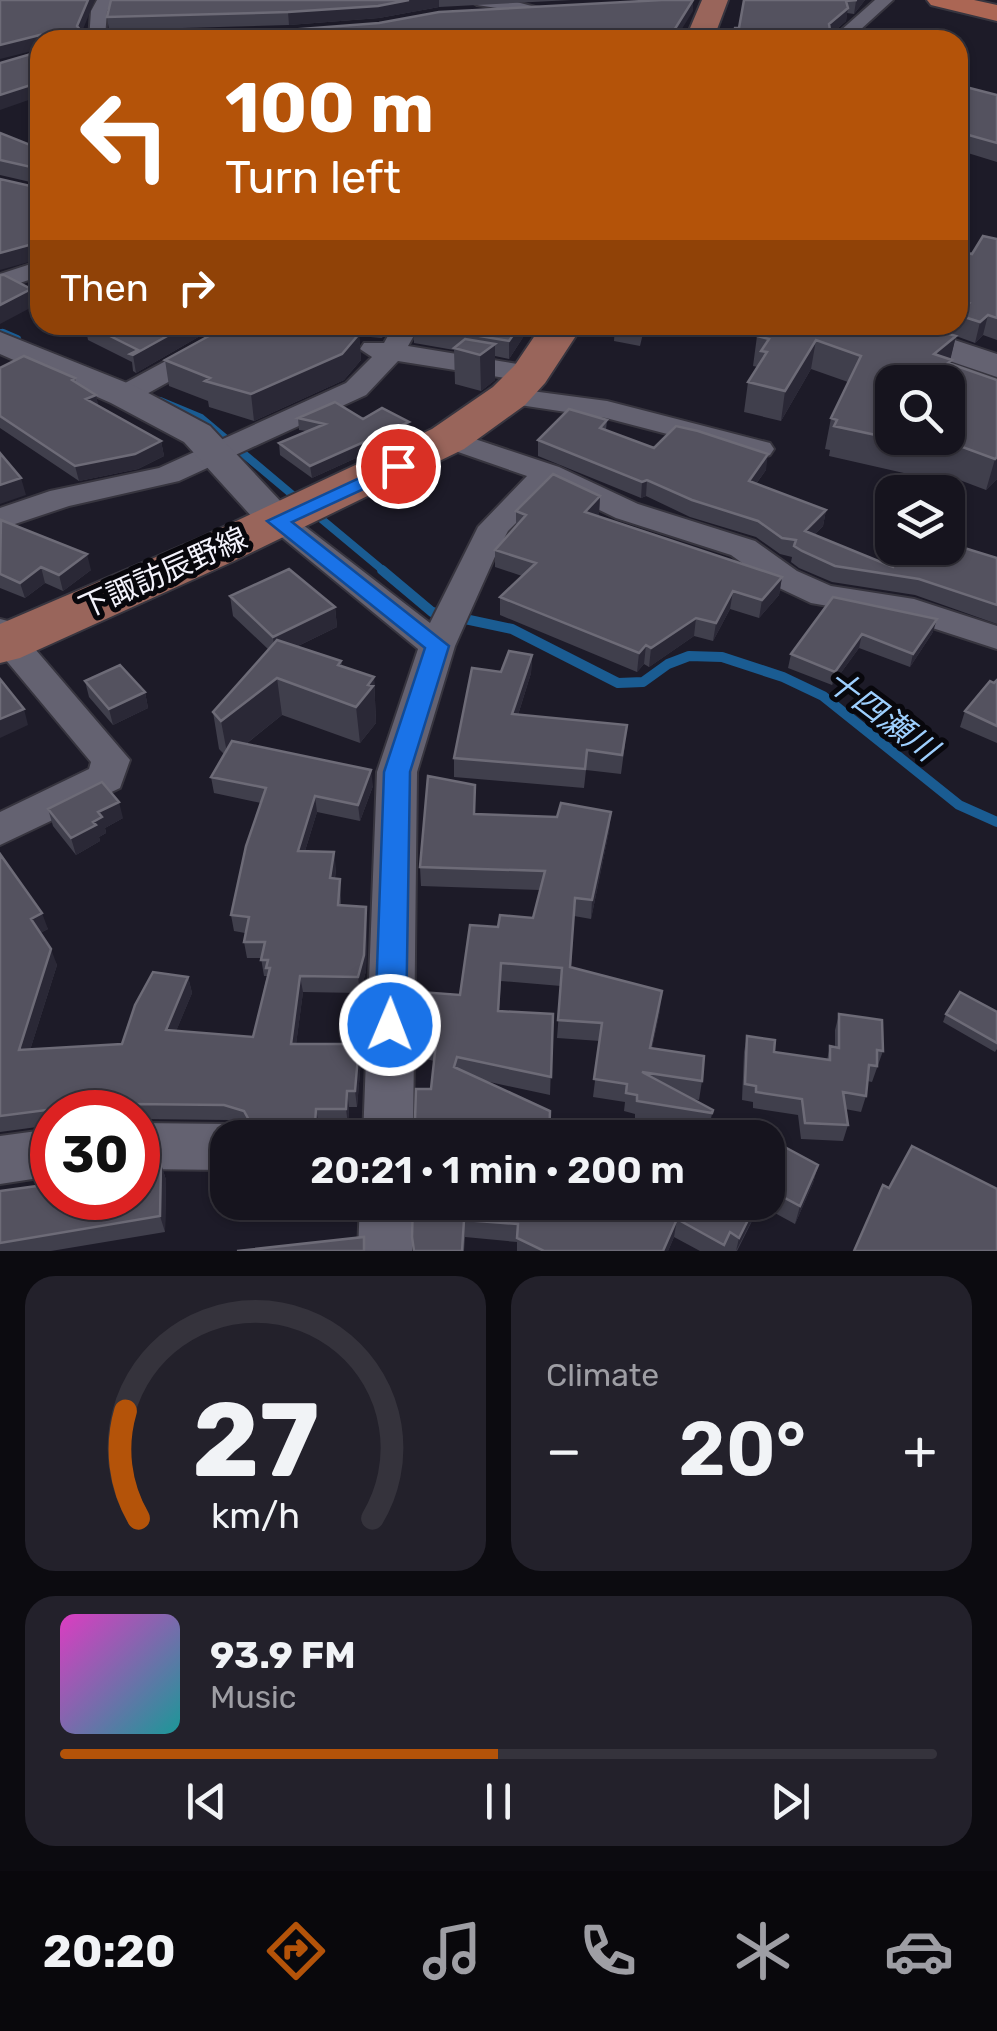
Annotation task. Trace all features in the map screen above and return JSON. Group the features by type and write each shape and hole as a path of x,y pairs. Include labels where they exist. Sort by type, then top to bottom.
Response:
{"highway":[{"path":"940,0 997,13"}],"main road":[{"path":"702,30 714,1"},
{"name":"下諏訪辰野線","path":"3,639 278,521 448,439 520,385 555,335"}],"street":[{"path":"99,30 98,12 106,0"},
{"path":"458,15 544,9 477,0"},
{"path":"695,0 714,1"},
{"path":"850,30 884,0"},
{"path":"0,283 30,272"},
{"path":"124,395 236,335"},
{"path":"0,519 61,498 168,475 217,454 356,389 392,351 401,335"},
{"path":"906,335 997,366"},
{"path":"0,342 124,395 198,434 278,521 437,646"},
{"path":"345,346 392,351 759,449"},
{"path":"448,439 548,473 628,510 743,548 785,578 823,595 914,610 997,638"},
{"path":"388,1120 397,772 437,646 494,527 548,473"},
{"path":"0,830 106,778 111,760 3,639"},
{"path":"160,1146 210,1147"},
{"path":"0,1160 30,1156"},
{"path":"385,1251 386,1220"}],"building":[{"path":"0,0 88,0 77,26 80,30 30,30 30,38 0,45"},
{"path":"111,0 409,0 288,12 107,17"},
{"path":"693,0 674,30 288,30 379,23 439,12"},
{"path":"744,0 857,0 846,1 848,8 829,24 830,30 734,30 739,28"},
{"path":"30,54 30,85 0,95 0,63"},
{"path":"968,88 997,95 997,143 968,135"},
{"path":"0,133 30,145 30,167 0,160"},
{"path":"0,179 30,186 30,245 0,253"},
{"path":"983,236 997,239 997,318 988,315 980,322 968,318 968,253 972,254"},
{"path":"0,275 30,288 30,290 0,305"},
{"path":"108,335 169,335 130,354 138,350"},
{"path":"211,335 358,335 342,354 251,394 205,381 210,378 165,360"},
{"path":"473,335 513,335 509,341"},
{"path":"758,335 956,336 934,354 952,360 948,363 954,365 875,365 875,435 834,426 837,420 831,418 861,356 816,340 785,391 748,382 767,352 761,351 769,339"},
{"path":"465,339 495,344 480,355 454,348"},
{"path":"24,356 75,378 72,380 96,395 86,399 161,441 135,454 75,466 0,416 0,368"},
{"path":"965,369 997,380 995,459 965,448"},
{"path":"335,402 363,419 382,408 409,422 310,466 279,443 325,424 298,418"},
{"path":"569,409 607,420 600,428 654,448 676,426 768,454 749,481 826,510 805,531 875,560 875,565 965,565 965,548 997,558 997,605 919,579 835,566 802,551 794,546 796,540 782,538 758,521 692,500 647,480 642,482 538,440"},
{"path":"0,453 21,478 0,485"},
{"path":"553,474 600,496 585,512 782,577 762,600 733,591 716,623 696,618 651,648 646,645 639,653 500,597 536,563 495,550 526,515 516,511"},
{"path":"1,520 87,554 59,575 41,567 20,583 0,574"},
{"path":"289,569 335,607 273,637 230,596"},
{"path":"833,597 937,619 913,654 862,634 835,672 791,654"},
{"path":"277,640 341,661 338,665 374,677 368,685 373,686 356,707 277,678 221,721 213,712"},
{"path":"509,651 532,655 512,714 627,725 622,755 587,750 585,769 454,758 472,668 501,672"},
{"path":"120,665 145,692 109,709 85,681"},
{"path":"0,679 24,709 0,719"},
{"path":"997,680 997,726 965,711 990,681"},
{"path":"232,741 371,770 358,805 315,796 298,851 334,852 330,878 340,879 338,905 366,907 364,955 358,977 300,976 291,1044 359,1044 355,1091 347,1091 346,1109 316,1109 315,1120 249,1120 244,1111 224,1105 160,1104 160,1090 30,1090 30,1112 0,1116 0,854 42,913 31,919 51,949 19,1050 122,1044 135,1005 153,972 188,977 166,1030 253,1037 270,968 266,968 268,960 261,960 265,942 244,942 249,917 231,915 246,846 266,788 211,777"},
{"path":"428,776 475,785 474,814 557,817 561,803 611,812 592,900 575,898 570,967 662,991 650,1048 704,1056 702,1081 642,1072 713,1110 712,1113 637,1101 637,1095 626,1093 627,1084 594,1079 602,1023 558,1020 562,968 501,963 498,1011 553,1014 551,1077 457,1057 454,1067 550,1111 550,1120 415,1120 416,1089 431,1089 436,1043 416,1039 421,992 460,995 470,925 498,927 500,915 533,918 545,871 420,867"},
{"path":"102,782 119,802 98,812 102,817 93,822 96,825 71,838 48,809"},
{"path":"960,992 997,1012 997,1043 946,1014"},
{"path":"839,1014 882,1020 883,1051 877,1050 877,1066 869,1065 866,1096 843,1092 848,1125 805,1123 802,1099 756,1092 756,1086 745,1084 747,1036 775,1040 774,1052 830,1060 830,1046 839,1048"},
{"path":"912,1146 997,1189 997,1251 854,1251 883,1185 889,1188"},
{"path":"785,1147 818,1165 800,1206 785,1198"},
{"path":"30,1187 30,1220 136,1220 0,1243 0,1191"},
{"path":"412,1220 464,1220 462,1251 414,1251"},
{"path":"464,1220 677,1220 663,1251 544,1251 517,1238 518,1224"},
{"path":"679,1220 748,1220 739,1238 730,1232 724,1245"},
{"path":"364,1237 364,1251 237,1251"}],"waterway":[{"name":"十四瀬川","path":"0,332 9,336"},
{"name":"十四瀬川","path":"3,333 17,339"},
{"name":"十四瀬川","path":"160,401 201,418 301,502"},
{"name":"十四瀬川","path":"313,512 385,572"},
{"name":"十四瀬川","path":"382,570 432,612 512,629 618,683 643,682 668,664 689,656 722,657 783,677 823,696 959,805 997,822"}],"route":[{"path":"390,1025 397,772 437,646 278,521 398,466"}]}
